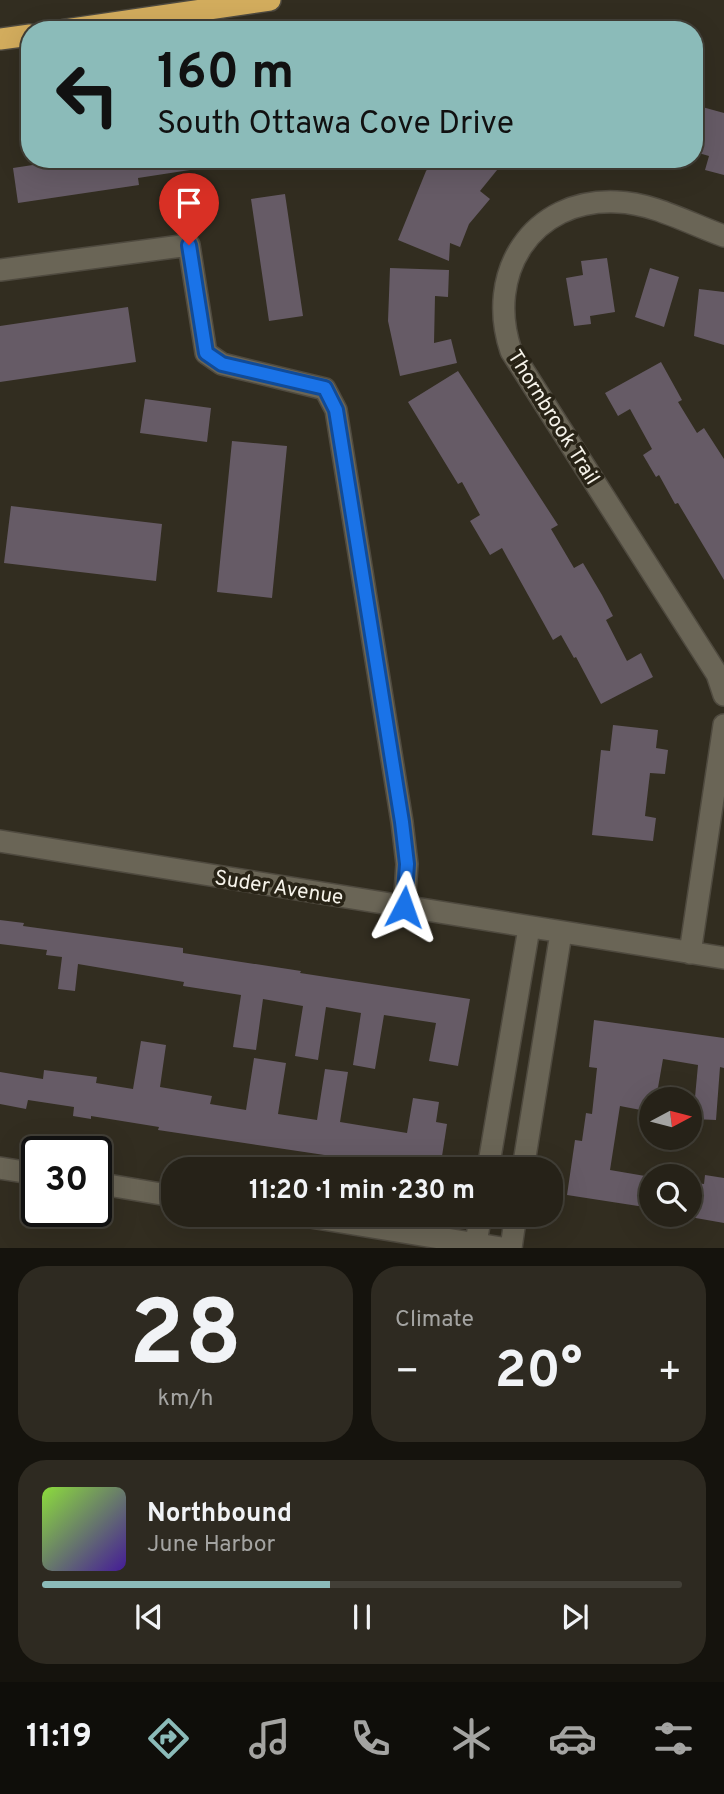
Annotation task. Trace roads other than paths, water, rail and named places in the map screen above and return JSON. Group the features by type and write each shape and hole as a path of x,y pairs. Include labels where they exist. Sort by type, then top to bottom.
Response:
{"highway":[{"path":"126,21 270,0"},
{"path":"0,39 21,36"}],"street":[{"name":"Thornbrook Trail","path":"724,236 637,205 617,202 579,206 544,224 516,252 504,290 502,309 504,330 511,351 717,674 724,695"},
{"path":"0,270 189,245 206,353 222,364 234,368 325,388 336,410 402,822 407,864 404,907"},
{"path":"690,953 724,725"},
{"name":"Suder Avenue","path":"0,841 724,958"},
{"path":"490,1157 529,928"},
{"path":"525,1157 561,933"},
{"path":"0,1168 21,1171"},
{"path":"112,1186 161,1194"},
{"path":"367,1227 502,1248"},
{"path":"476,1246 479,1227"},
{"path":"510,1248 514,1227"}]}
